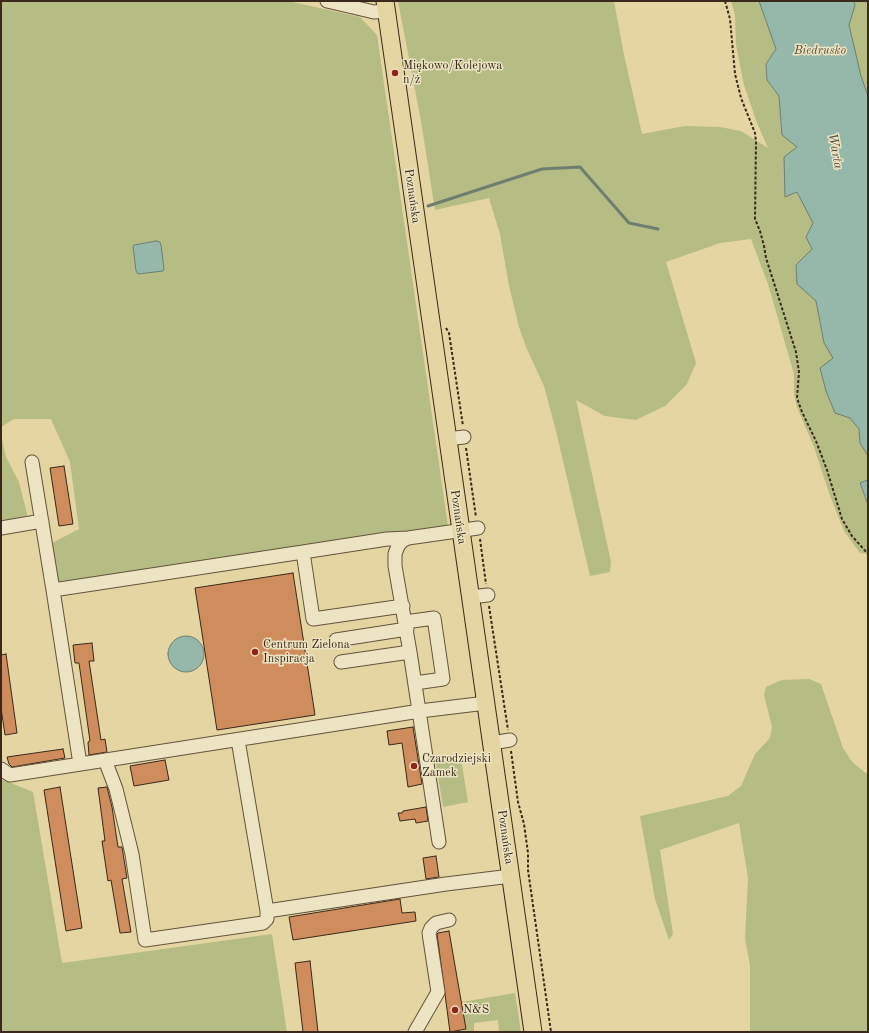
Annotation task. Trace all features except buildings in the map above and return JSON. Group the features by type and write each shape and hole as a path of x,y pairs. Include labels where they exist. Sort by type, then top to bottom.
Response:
{"main road":[{"name":"Poznańska","path":"386,6 533,1032"}],"street":[{"path":"328,1 374,12 386,6"},
{"path":"447,439 464,437"},
{"path":"32,462 54,590 80,764"},
{"path":"1,528 42,521"},
{"path":"54,590 387,539 408,538 478,528"},
{"path":"408,538 402,541 398,546 395,559 420,711 439,842"},
{"path":"303,552 314,619 403,606"},
{"path":"470,597 488,595"},
{"path":"336,640 406,626 434,618 443,679 415,683"},
{"path":"341,662 410,652"},
{"path":"1,769 10,775 420,711 486,703"},
{"path":"105,760 116,789 132,854 145,940 264,923 267,919 267,911 238,740"},
{"path":"492,743 510,740"},
{"path":"267,911 446,884 511,876"},
{"path":"415,1032 438,992 429,933 431,928 436,923 449,920"}],"path":[{"path":"724,1 730,19 735,74 741,98 755,134 755,219 760,231 766,258 796,352 799,372 797,398 802,412 816,440 842,519 852,536 868,554"}],"green space":[{"path":"1,1 288,1 360,17 377,35 448,526 57,584 52,543 79,529 70,462 51,419 14,419 1,427"},
{"path":"398,1 614,1 624,55 642,134 685,126 720,127 741,131 768,148 757,123 744,85 736,45 735,15 731,1 759,1 769,30 765,1 868,1 868,493 860,485 868,505 868,554 860,553 844,531 829,493 814,447 797,407 794,394 794,374 768,284 751,239 720,243 666,262 696,363 687,384 665,406 636,420 605,416 576,400 611,562 610,572 590,576 544,386 526,347 519,327 509,286 500,234 489,198 435,210 421,121","holes":["772,55 778,94 767,80 766,64"]},
{"path":"1,436 6,457 19,482 28,518 1,522"},
{"path":"809,679 821,684 843,748 853,763 867,774 868,777 868,1032 750,1032 750,965 745,939 748,878 739,823 660,850 673,934 669,940 655,899 640,816 728,796 741,786 755,754 770,738 772,727 764,695 766,687 782,680"},
{"path":"461,759 468,802 443,807 436,763"},
{"path":"1,779 33,792 62,963 272,934 287,1032 1,1032"},
{"path":"515,993 521,1032 499,1032 498,1020 474,1023 474,1032 458,1032 466,1030 462,1002"}],"water":[{"name":"Biedrusko","path":"759,1 854,1 855,5 849,25 861,76 868,96 868,456 860,443 859,429 850,418 835,413 826,391 820,368 833,358 824,343 816,301 797,284 796,265 812,249 806,237 813,223 797,192 785,197 784,157 797,147 782,135 779,96 767,80 766,64 776,49"},
{"path":"156,241 160,242 161,245 163,271 138,274 136,271 133,246"},
{"path":"868,480 868,505 860,483"},
{"path":"190,636 199,641 203,647 203,661 199,667 190,672 182,672 173,667 169,661 168,650 173,641 179,637"}],"waterway":[{"path":"428,206 542,169 580,167 629,223 658,229"}],"place":[{"name":"Miękowo/Kolejowa n/ż","path":"395,73"},
{"name":"Centrum Zielona Inspiracja","path":"255,652"},
{"name":"Czarodziejski Zamek","path":"414,766"},
{"name":"N&S","path":"455,1010"}],"water label":[{"name":"Warta","path":"835,151"}]}
